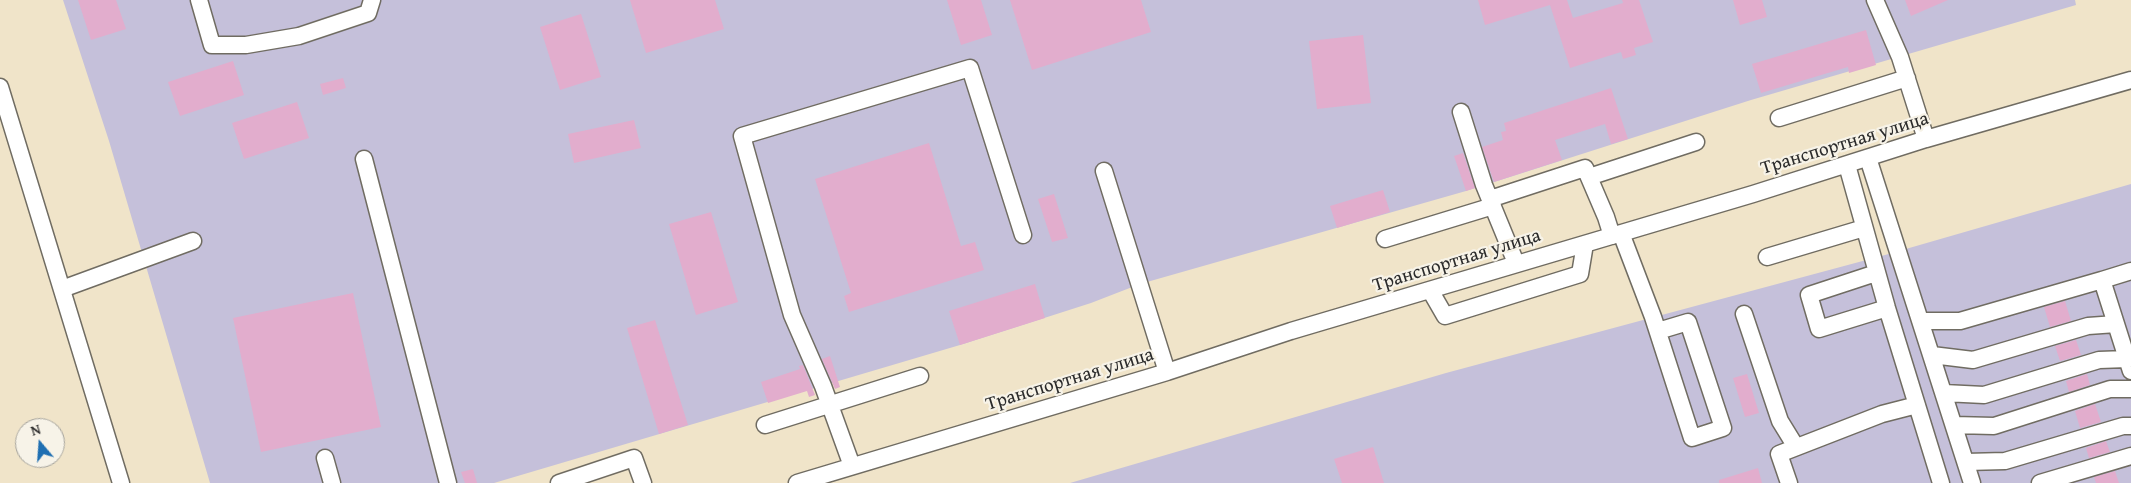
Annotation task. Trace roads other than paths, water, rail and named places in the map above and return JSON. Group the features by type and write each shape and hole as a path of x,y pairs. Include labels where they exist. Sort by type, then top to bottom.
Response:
{"street":[{"path":"199,0 212,45 246,46 299,36 368,13 372,0"},
{"path":"1875,0 1907,78 1926,140"},
{"path":"852,466 830,405 792,315 742,136 970,68 1023,235"},
{"path":"1779,118 1907,78"},
{"name":"Транспортная улица","path":"797,483 1167,372 1291,330 1586,244 1926,140 2131,80"},
{"path":"0,87 122,483"},
{"path":"1461,112 1491,202 1516,263"},
{"path":"1589,177 1696,142"},
{"path":"1868,158 1972,483"},
{"path":"364,159 448,483"},
{"path":"1847,164 1886,308 1942,483"},
{"path":"1384,239 1585,168 1658,330 1692,438 1723,428 1688,322 1658,330"},
{"path":"1104,170 1167,372"},
{"path":"1767,257 1864,228"},
{"path":"62,289 192,241"},
{"path":"1430,290 1445,316 1580,274 1586,244"},
{"path":"1921,321 1960,321 2131,271"},
{"path":"1876,273 1809,295 1819,329 1886,308"},
{"path":"1944,393 1984,395 2099,360 2129,365 2102,280"},
{"path":"1744,314 1780,421 1796,447"},
{"path":"1932,355 1973,360 2088,326 2116,324"},
{"path":"765,425 920,376"},
{"path":"1954,425 1994,426 2110,389 2131,389"},
{"path":"1789,483 1779,454 1882,414 1917,405"},
{"path":"1966,462 2005,461 2123,426 2131,426"},
{"path":"2040,483 2131,456"},
{"path":"324,458 332,483"},
{"path":"559,483 634,458 644,483"}]}
